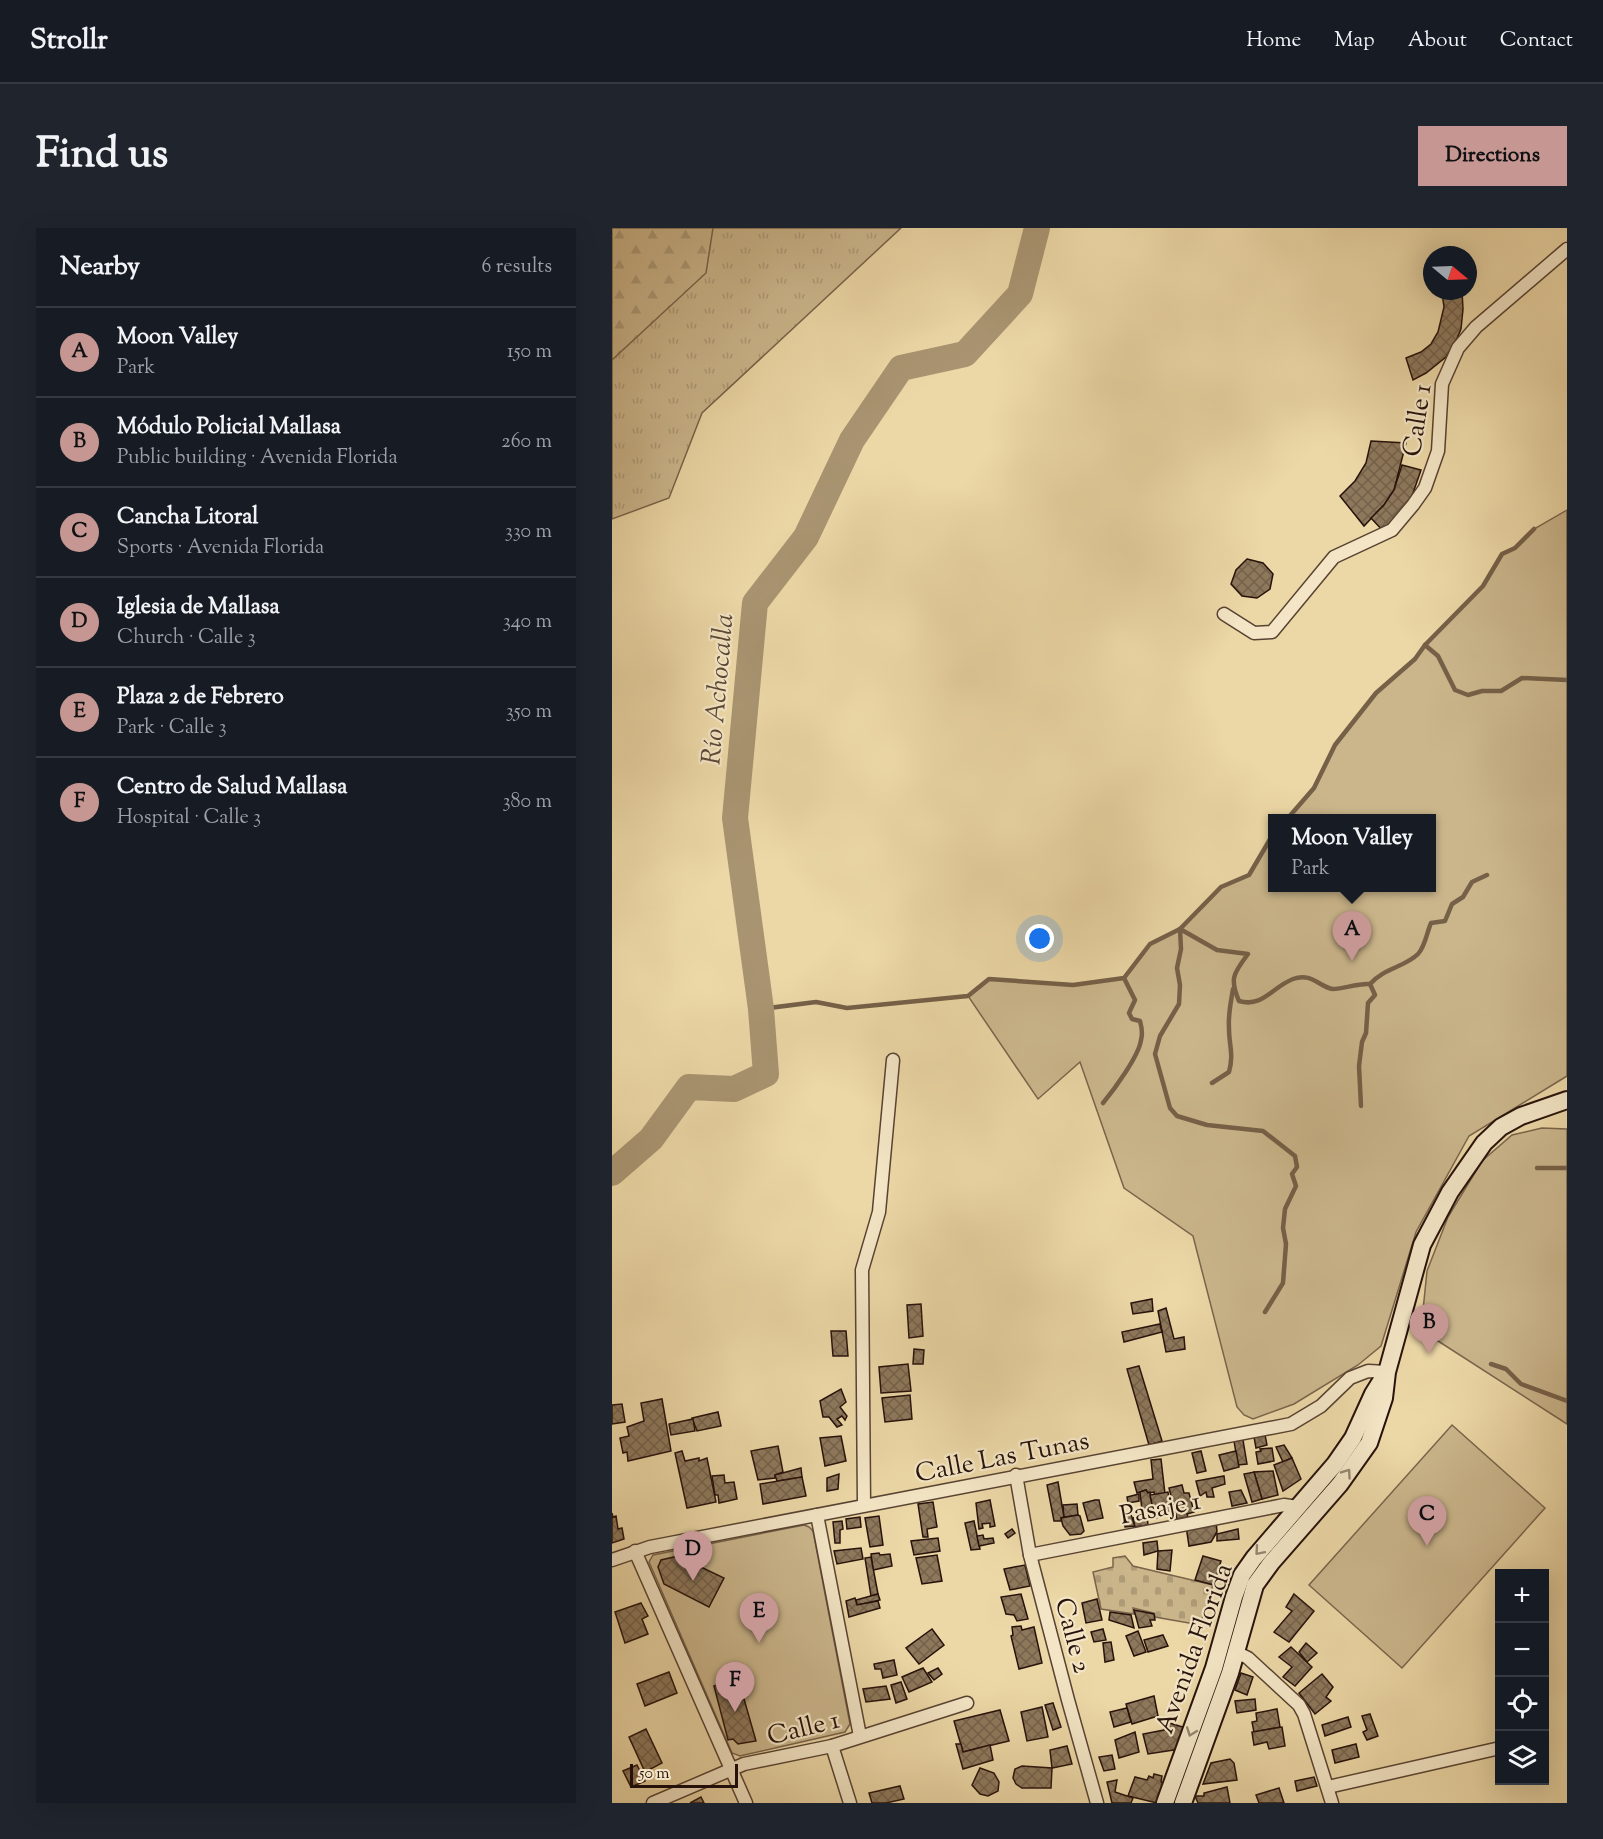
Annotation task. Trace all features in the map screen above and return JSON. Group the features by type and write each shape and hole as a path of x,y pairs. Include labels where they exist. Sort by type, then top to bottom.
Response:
{"main road":[{"name":"Avenida Florida","path":"1183,1803 1228,1650 1234,1597 1242,1575 1254,1557 1304,1513 1353,1438 1373,1394 1387,1372 1422,1245 1450,1192 1469,1162 1501,1127 1521,1116 1567,1100"},
{"name":"Avenida Florida","path":"1165,1803 1228,1650"}],"street":[{"name":"Calle 1","path":"1224,614 1254,633 1272,632 1334,557 1392,530 1425,488 1438,451 1442,384 1458,348 1476,327 1567,249"},
{"path":"864,1505 862,1270 879,1212 893,1060"},
{"name":"Calle Las Tunas","path":"612,1560 650,1546 1292,1424 1321,1406 1350,1378 1368,1371 1387,1372"},
{"name":"Calle 2","path":"1016,1475 1030,1555 1097,1803"},
{"name":"Pasaje 1","path":"1030,1555 1284,1505 1304,1513"},
{"path":"817,1515 860,1736"},
{"path":"635,1551 746,1803"},
{"path":"1228,1650 1248,1658 1299,1705 1332,1803"},
{"name":"Calle 1","path":"653,1803 744,1764 832,1746 967,1703"},
{"path":"832,1746 850,1803"},
{"path":"1328,1787 1495,1749"}],"green space":[{"path":"612,228 901,228 702,413 669,498 612,519"},
{"path":"612,228 713,228 706,273 612,360"},
{"path":"1567,510 1567,1076 1469,1136 1416,1232 1381,1346 1358,1365 1294,1404 1253,1419 1244,1415 1237,1407 1193,1236 1124,1188 1080,1062 1038,1099 968,996 989,979 1073,985 1124,978 1150,944 1180,929 1221,887 1249,875 1268,843 1268,892 1436,892 1436,814 1291,814 1314,788 1335,745 1376,693 1415,659 1425,645 1483,586 1502,554 1515,548 1534,529"},
{"path":"1542,1128 1567,1129 1567,1424 1421,1330 1427,1271 1448,1217 1482,1161 1512,1135"},
{"path":"1452,1425 1545,1508 1402,1668 1309,1585"},
{"path":"804,1525 813,1531 850,1724 845,1732 740,1756 732,1753 649,1562 653,1555"},
{"path":"1125,1556 1133,1566 1213,1585 1200,1625 1155,1617 1154,1613 1133,1608 1134,1614 1101,1609 1093,1572 1113,1567 1113,1558"}],"building":[{"path":"1443,300 1462,300 1461,329 1446,357 1413,380 1406,358 1421,352 1431,344 1438,332 1444,307"},
{"path":"1371,441 1406,443 1394,490 1384,505 1364,526 1340,496 1355,481 1366,463"},
{"path":"1402,465 1421,470 1412,496 1399,516 1384,532 1371,518 1394,490"},
{"path":"1247,559 1263,563 1273,574 1270,589 1257,598 1242,596 1231,584 1236,570"},
{"path":"1152,1299 1153,1311 1133,1314 1131,1303"},
{"path":"921,1304 923,1336 909,1338 907,1305"},
{"path":"1166,1308 1174,1339 1184,1337 1185,1349 1166,1352 1158,1311"},
{"path":"1160,1324 1162,1332 1124,1342 1122,1332"},
{"path":"831,1331 846,1331 848,1356 833,1356"},
{"path":"914,1349 924,1350 923,1364 913,1364"},
{"path":"908,1364 911,1391 881,1393 879,1367"},
{"path":"1139,1366 1162,1441 1149,1445 1127,1369"},
{"path":"841,1389 846,1402 840,1407 847,1416 845,1420 842,1416 837,1419 842,1425 837,1427 829,1417 823,1417 820,1401"},
{"path":"910,1395 912,1419 885,1422 882,1398"},
{"path":"662,1399 671,1451 628,1461 627,1452 623,1453 620,1438 629,1436 627,1427 644,1421 641,1403"},
{"path":"622,1404 625,1422 612,1424 612,1405"},
{"path":"718,1412 721,1426 697,1431 692,1418"},
{"path":"693,1419 695,1431 671,1435 669,1424"},
{"path":"1265,1435 1267,1445 1256,1448 1254,1437"},
{"path":"841,1436 846,1461 825,1466 820,1438"},
{"path":"1243,1440 1247,1464 1238,1465 1234,1441"},
{"path":"1284,1445 1292,1458 1283,1462 1276,1447"},
{"path":"778,1446 783,1472 775,1475 775,1478 758,1480 751,1451"},
{"path":"1272,1448 1274,1461 1258,1464 1256,1452 1261,1451 1260,1449"},
{"path":"682,1451 685,1461 699,1458 699,1461 707,1458 716,1502 687,1508 675,1453"},
{"path":"1201,1451 1206,1471 1197,1473 1192,1453"},
{"path":"1236,1451 1239,1467 1224,1471 1219,1455"},
{"path":"1292,1458 1301,1479 1283,1491 1274,1465"},
{"path":"1161,1459 1165,1494 1155,1496 1154,1492 1148,1493 1146,1490 1137,1493 1134,1482 1153,1479 1151,1460"},
{"path":"801,1468 802,1477 777,1481 775,1475"},
{"path":"1273,1471 1278,1495 1262,1499 1254,1472"},
{"path":"1254,1472 1262,1499 1252,1502 1244,1474"},
{"path":"839,1474 838,1489 827,1491 827,1478"},
{"path":"724,1475 725,1483 734,1482 737,1499 719,1503 718,1495 715,1495 712,1476"},
{"path":"1224,1476 1225,1484 1212,1488 1214,1497 1207,1497 1206,1492 1200,1496 1196,1481"},
{"path":"802,1477 806,1496 763,1504 760,1484"},
{"path":"1058,1482 1064,1517 1061,1518 1062,1521 1054,1521 1047,1485"},
{"path":"1182,1485 1184,1493 1189,1493 1194,1512 1187,1514 1188,1517 1177,1519 1169,1488"},
{"path":"1146,1490 1150,1492 1153,1507 1142,1510 1140,1492"},
{"path":"1241,1490 1247,1503 1232,1506 1229,1492"},
{"path":"1168,1492 1171,1515 1155,1518 1150,1495"},
{"path":"1139,1494 1139,1501 1128,1503 1127,1497"},
{"path":"990,1500 995,1526 990,1527 990,1523 982,1524 983,1528 979,1529 976,1503"},
{"path":"1099,1500 1103,1518 1088,1521 1083,1503"},
{"path":"933,1502 937,1527 927,1529 928,1537 923,1537 918,1504"},
{"path":"1077,1504 1078,1515 1064,1517 1063,1505"},
{"path":"1130,1512 1135,1526 1125,1527 1123,1514"},
{"path":"612,1513 613,1517 616,1516 618,1529 622,1528 624,1539 612,1543"},
{"path":"1078,1515 1084,1531 1081,1534 1070,1535 1063,1526 1061,1518"},
{"path":"879,1516 883,1545 870,1547 865,1518"},
{"path":"1147,1516 1148,1525 1135,1527 1133,1518"},
{"path":"860,1517 861,1527 847,1529 846,1519"},
{"path":"1216,1520 1217,1532 1211,1542 1189,1546 1186,1526"},
{"path":"842,1521 840,1543 835,1543 833,1522"},
{"path":"974,1521 980,1549 971,1550 965,1523"},
{"path":"1012,1529 1015,1533 1008,1538 1005,1534"},
{"path":"1238,1529 1239,1539 1217,1541 1217,1534"},
{"path":"983,1535 984,1539 993,1538 994,1543 979,1546 977,1536"},
{"path":"938,1538 940,1551 914,1555 911,1541"},
{"path":"1157,1541 1158,1551 1144,1555 1143,1543"},
{"path":"861,1548 863,1559 837,1564 834,1551"},
{"path":"1172,1550 1170,1571 1157,1569 1158,1551"},
{"path":"879,1553 880,1555 890,1554 892,1566 873,1570 871,1554"},
{"path":"937,1555 942,1581 922,1584 916,1558"},
{"path":"678,1556 724,1578 709,1607 664,1584 658,1567 661,1560"},
{"path":"1203,1556 1221,1561 1214,1585 1195,1580"},
{"path":"871,1557 878,1594 871,1596 865,1558"},
{"path":"1025,1565 1030,1586 1010,1590 1004,1569"},
{"path":"878,1594 880,1600 857,1605 856,1600"},
{"path":"1021,1594 1028,1619 1017,1621 1014,1615 1006,1614 1001,1597"},
{"path":"1294,1594 1314,1611 1289,1642 1274,1632 1292,1611 1286,1607"},
{"path":"855,1598 857,1605 878,1601 880,1608 849,1617 846,1601"},
{"path":"1097,1599 1102,1620 1086,1623 1082,1603"},
{"path":"641,1603 648,1616 642,1619 648,1634 625,1643 615,1612"},
{"path":"1134,1610 1154,1614 1155,1620 1150,1620 1152,1626 1139,1628"},
{"path":"1110,1612 1131,1615 1134,1628 1109,1620"},
{"path":"1021,1626 1022,1630 1034,1627 1042,1663 1019,1669 1011,1636 1013,1635 1012,1627"},
{"path":"932,1629 944,1645 919,1664 906,1648"},
{"path":"1103,1629 1106,1640 1094,1642 1091,1632"},
{"path":"1138,1631 1146,1652 1134,1656 1126,1636"},
{"path":"1163,1635 1168,1646 1148,1652 1144,1640"},
{"path":"1111,1642 1114,1660 1105,1662 1103,1643"},
{"path":"1306,1643 1317,1653 1307,1662 1299,1652"},
{"path":"1291,1647 1312,1667 1295,1686 1283,1677 1292,1667 1279,1657"},
{"path":"894,1660 897,1675 883,1678 881,1669 875,1669 874,1664"},
{"path":"923,1668 932,1682 909,1692 902,1677"},
{"path":"938,1668 942,1674 934,1680 928,1673"},
{"path":"669,1672 677,1693 645,1706 637,1684"},
{"path":"1241,1673 1253,1677 1247,1695 1235,1690"},
{"path":"1322,1674 1333,1687 1326,1697 1331,1701 1315,1714 1299,1693"},
{"path":"738,1678 756,1741 738,1744 733,1739 728,1740 714,1686"},
{"path":"901,1682 907,1699 896,1703 891,1685"},
{"path":"886,1686 890,1699 866,1702 863,1689"},
{"path":"1154,1696 1158,1716 1132,1724 1126,1704"},
{"path":"1255,1699 1256,1710 1237,1713 1235,1701"},
{"path":"1053,1703 1061,1727 1053,1730 1045,1705"},
{"path":"1042,1707 1048,1737 1027,1741 1021,1712"},
{"path":"1127,1708 1131,1722 1114,1727 1110,1712"},
{"path":"1277,1709 1280,1727 1254,1732 1252,1722 1257,1721 1256,1713"},
{"path":"1000,1710 1009,1741 963,1752 954,1721"},
{"path":"1370,1714 1378,1736 1367,1740 1363,1732 1367,1730 1362,1716"},
{"path":"1348,1717 1351,1727 1325,1736 1322,1725"},
{"path":"1166,1722 1186,1728 1180,1749 1148,1754 1143,1734 1164,1730"},
{"path":"1282,1727 1285,1746 1269,1749 1267,1742 1254,1745 1252,1732"},
{"path":"646,1729 662,1763 645,1772 629,1737"},
{"path":"1135,1732 1139,1752 1119,1758 1115,1740"},
{"path":"956,1744 961,1744 963,1752 990,1745 993,1760 963,1769"},
{"path":"1356,1744 1359,1757 1335,1763 1332,1750"},
{"path":"1067,1746 1072,1764 1052,1768 1050,1750"},
{"path":"1112,1755 1115,1769 1104,1771 1099,1757"},
{"path":"1230,1759 1234,1763 1237,1780 1203,1784 1211,1763"},
{"path":"637,1765 645,1781 631,1787 623,1771"},
{"path":"1022,1766 1052,1768 1051,1788 1022,1788 1016,1784 1013,1778 1015,1769"},
{"path":"980,1768 994,1773 999,1782 998,1791 988,1796 980,1794 972,1785"},
{"path":"1154,1774 1162,1776 1161,1782 1164,1784 1157,1803 1128,1796 1135,1777 1147,1780 1149,1776 1153,1778"},
{"path":"1314,1777 1317,1786 1297,1791 1295,1781"},
{"path":"1117,1780 1115,1792 1133,1798 1131,1803 1112,1803 1107,1782"},
{"path":"900,1786 904,1799 872,1803 869,1793"},
{"path":"1227,1787 1230,1803 1198,1803 1195,1796 1204,1796 1204,1793"},
{"path":"1279,1788 1284,1803 1259,1803 1256,1795"},
{"path":"701,1797 704,1803 690,1803"}],"waterway":[{"name":"Río Achocalla","path":"612,1173 651,1139 689,1087 734,1089 766,1074 761,1009 735,818 755,603 806,537 852,440 901,368 965,354 1020,294 1037,228"},
{"path":"1425,645 1483,586 1502,554 1515,548 1534,529"},
{"path":"1291,814 1314,788 1335,745 1376,693 1415,659 1425,645 1438,656 1455,690 1468,695 1482,691 1501,691 1522,678 1567,680"},
{"path":"761,1009 816,1002 847,1008 968,996 989,979 1073,985 1124,978 1150,944 1180,929 1221,887 1249,875 1268,843"},
{"path":"1180,929 1217,950 1248,954 1234,976 1234,987 1239,1001 1255,1002 1300,977 1333,989 1370,984 1382,974 1418,954 1431,923 1445,921 1452,904 1463,897 1472,882 1487,875"},
{"path":"1180,929 1181,949 1177,968 1180,985 1179,1004 1160,1036 1155,1054 1170,1108 1177,1116 1207,1125 1263,1131 1295,1156 1297,1167 1292,1174 1296,1186 1285,1209 1283,1228 1286,1244 1283,1283 1265,1312"},
{"path":"1103,1103 1131,1064 1142,1037 1140,1021 1132,1019 1129,1013 1135,1000 1124,978"},
{"path":"1361,1106 1359,1066 1362,1042 1366,1033 1368,1003 1375,995 1370,984"},
{"path":"1212,1083 1229,1072 1231,1055 1229,1018 1233,989"},
{"path":"1537,1168 1567,1168"},
{"path":"1491,1364 1506,1369 1521,1384 1567,1401"}],"place":[{"name":"Moon Valley","path":"1352,961"},
{"name":"Módulo Policial Mallasa","path":"1429,1354"},
{"name":"Cancha Litoral","path":"1427,1546"},
{"name":"Iglesia de Mallasa","path":"693,1581"},
{"name":"Plaza 2 de Febrero","path":"759,1643"},
{"name":"Centro de Salud Mallasa","path":"735,1712"}]}
